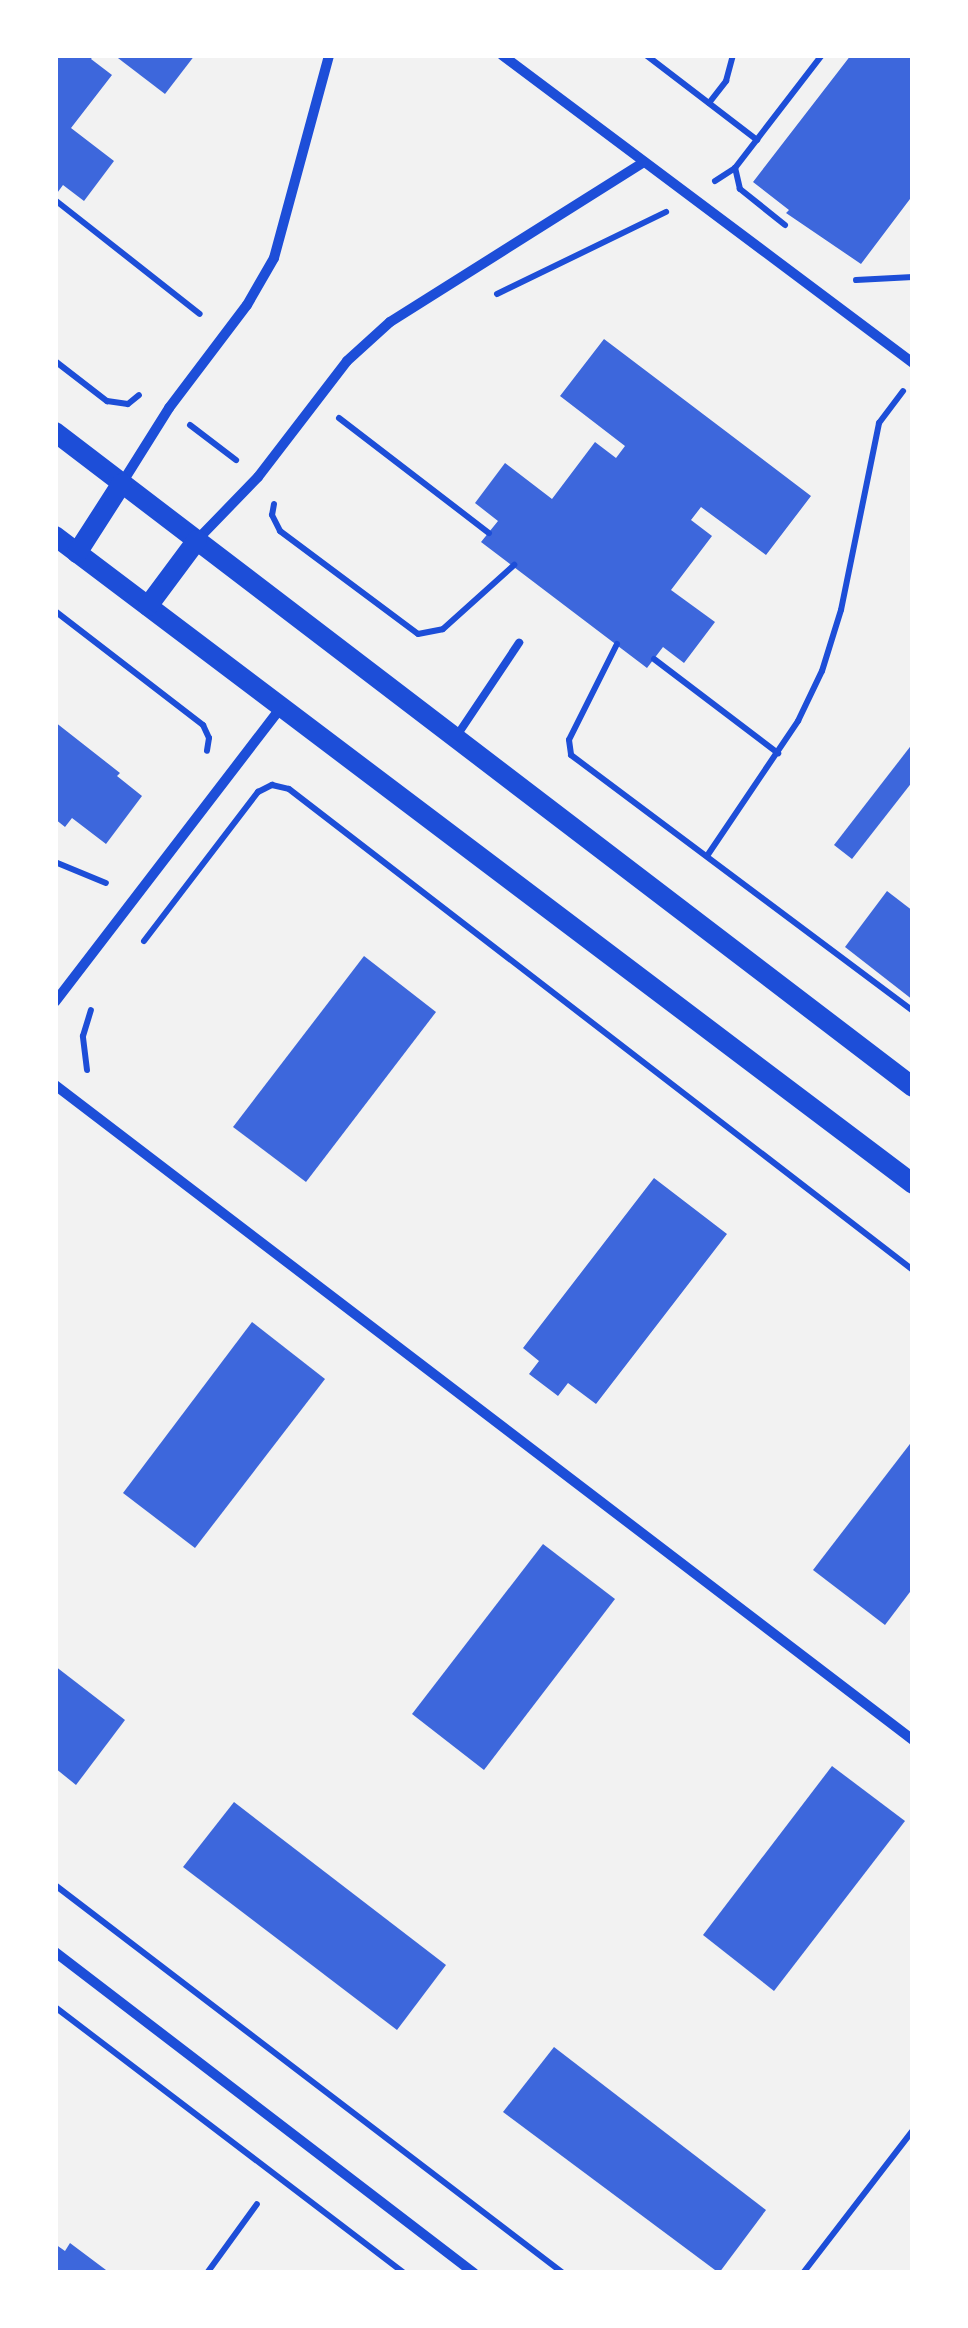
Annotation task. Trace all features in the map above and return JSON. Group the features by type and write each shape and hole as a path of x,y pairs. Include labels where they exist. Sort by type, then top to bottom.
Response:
{"main road":[{"path":"55,432 913,1087"},
{"path":"77,553 122,483"},
{"path":"55,536 913,1184"},
{"path":"148,606 197,540"}],"street":[{"path":"122,483 169,408 247,305 274,258 328,55"},
{"path":"502,55 913,363"},
{"path":"197,540 258,476 347,361 390,322 644,162"},
{"path":"55,1002 281,707"},
{"path":"55,1085 913,1740"},
{"path":"55,1952 474,2273"}],"lane":[{"path":"455,738 519,643"}],"path":[{"path":"646,55 757,140"},
{"path":"710,103 726,81 733,55"},
{"path":"494,295 660,216 735,168 822,55"},
{"path":"735,168 740,188 800,237"},
{"path":"55,200 200,314"},
{"path":"842,269 870,291"},
{"path":"856,280 913,277"},
{"path":"189,329 210,302"},
{"path":"55,361 108,402 128,404 144,388 280,494 272,514 280,531 418,634 443,628 514,565"},
{"path":"706,856 778,753 811,696 832,644 879,423 913,378"},
{"path":"329,428 349,403"},
{"path":"338,418 489,533"},
{"path":"55,611 198,720"},
{"path":"617,644 569,740 569,750 913,1011"},
{"path":"654,659 778,753"},
{"path":"133,956 258,792 272,786 289,789 913,1270"},
{"path":"55,862 106,883"},
{"path":"91,1078 83,1061 82,1036 88,1015 99,1000"},
{"path":"55,1885 564,2273"},
{"path":"55,2006 404,2273"},
{"path":"804,2273 913,2130"},
{"path":"207,2273 257,2204"}],"building":[{"path":"55,55 94,55 91,59 112,75 71,128 114,161 84,201 63,185 55,196"},
{"path":"114,55 195,55 165,94"},
{"path":"851,55 913,55 913,195 861,264 786,213 789,210 753,182"},
{"path":"604,339 811,496 766,555 701,507 691,520 712,536 671,590 715,622 684,663 663,647 647,668 481,542 498,521 475,503 505,463 552,499 595,442 616,458 625,446 560,396"},
{"path":"55,722 120,773 117,776 142,796 106,844 72,818 65,827 55,819"},
{"path":"913,743 913,781 852,859 834,845"},
{"path":"887,891 913,911 913,1000 845,947"},
{"path":"364,956 436,1012 306,1182 233,1127"},
{"path":"654,1178 727,1234 596,1404 568,1383 558,1396 529,1374 539,1361 523,1348"},
{"path":"252,1322 325,1379 195,1548 123,1493"},
{"path":"913,1440 913,1588 885,1625 813,1570"},
{"path":"543,1544 615,1599 484,1770 412,1714"},
{"path":"55,1666 125,1720 76,1785 55,1768"},
{"path":"832,1766 905,1821 774,1991 703,1935"},
{"path":"234,1802 446,1965 397,2030 183,1867"},
{"path":"554,2047 766,2210 719,2273 503,2112"},
{"path":"70,2243 110,2273 55,2273 55,2244 65,2251"}]}
